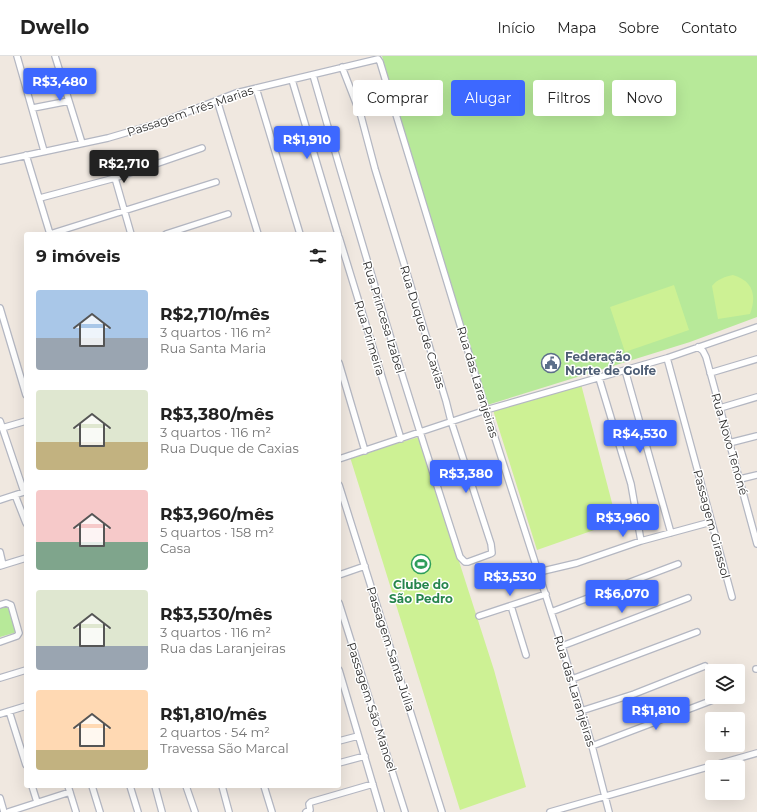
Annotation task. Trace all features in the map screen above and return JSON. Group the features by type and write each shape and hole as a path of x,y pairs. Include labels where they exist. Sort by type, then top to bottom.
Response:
{"street":[{"path":"17,56 33,108 44,152"},
{"path":"55,56 82,143"},
{"name":"Passagem Três Marias","path":"0,161 108,138 160,123 217,100 256,88 376,58 379,60"},
{"name":"Rua das Laranjeiras","path":"379,60 486,410 552,612 592,746 608,812"},
{"name":"Rua Duque de Caxias","path":"342,67 361,116 375,169 451,421 492,549 490,554 468,562 465,562 460,557"},
{"name":"Rua Princesa Izabel","path":"312,75 351,210 460,557"},
{"name":"Rua Primeira","path":"292,80 338,232"},
{"path":"256,88 299,232"},
{"path":"217,100 257,232"},
{"path":"33,108 69,101"},
{"path":"40,198 115,178 202,148"},
{"path":"26,155 49,232"},
{"path":"115,178 130,232"},
{"path":"56,232 216,182"},
{"path":"172,232 228,214"},
{"name":"Rua Primeira","path":"341,242 401,439"},
{"path":"0,308 24,388"},
{"path":"341,458 451,421 666,358 757,327"},
{"name":"Rua Novo Tenoné","path":"698,347 703,351 710,373 750,514 757,544"},
{"name":"Passagem Girassol","path":"666,358 732,597"},
{"path":"710,373 757,359"},
{"path":"341,370 366,451"},
{"path":"625,370 672,533"},
{"path":"599,378 631,484 641,541"},
{"path":"720,408 757,397"},
{"path":"0,421 24,492 0,500"},
{"path":"2,428 24,422"},
{"path":"729,443 757,436"},
{"path":"740,480 757,475"},
{"name":"Passagem Santa Júlia","path":"341,491 442,812"},
{"path":"15,495 24,518"},
{"path":"750,514 757,512"},
{"path":"539,572 577,562 641,541 712,522"},
{"path":"0,552 2,566 24,559"},
{"path":"552,612 678,564"},
{"path":"341,574 365,566"},
{"path":"479,616 546,594"},
{"path":"562,646 688,598"},
{"path":"0,605 11,605 19,633 17,636 0,642"},
{"path":"511,606 526,655"},
{"name":"Passagem São Manoel","path":"341,609 405,812"},
{"path":"572,679 697,632"},
{"path":"581,711 634,694 705,666"},
{"path":"0,678 24,671"},
{"path":"341,688 365,756 380,812"},
{"path":"592,746 705,703"},
{"path":"0,714 24,707"},
{"path":"9,711 24,759"},
{"path":"341,741 358,736"},
{"path":"550,812 757,753"},
{"path":"341,762 365,756"},
{"path":"306,812 310,810 309,804 311,802 373,784"},
{"path":"33,788 38,802"},
{"path":"93,788 100,812"},
{"path":"131,788 138,812"},
{"path":"156,788 162,812"},
{"path":"187,788 194,812"},
{"path":"223,788 229,812"},
{"path":"265,788 272,812"},
{"path":"8,812 38,802 69,789 76,812"},
{"path":"0,798 4,812"}],"green space":[{"path":"382,56 757,56 757,317 690,342 484,406 399,116 443,116 443,80 389,80"},
{"path":"733,275 745,281 752,290 753,301 750,314 718,319 712,286 721,279"},
{"path":"674,285 689,330 625,352 610,307"},
{"path":"581,384 617,522 537,550 493,410"},
{"name":"Clube do São Pedro","path":"419,437 494,670 526,787 460,810 350,457"},
{"path":"9,605 17,632 0,637 0,608"}],"place":[{"name":"Federação Norte de Golfe","path":"551,363"},
{"name":"Clube do São Pedro","path":"421,564"}]}
